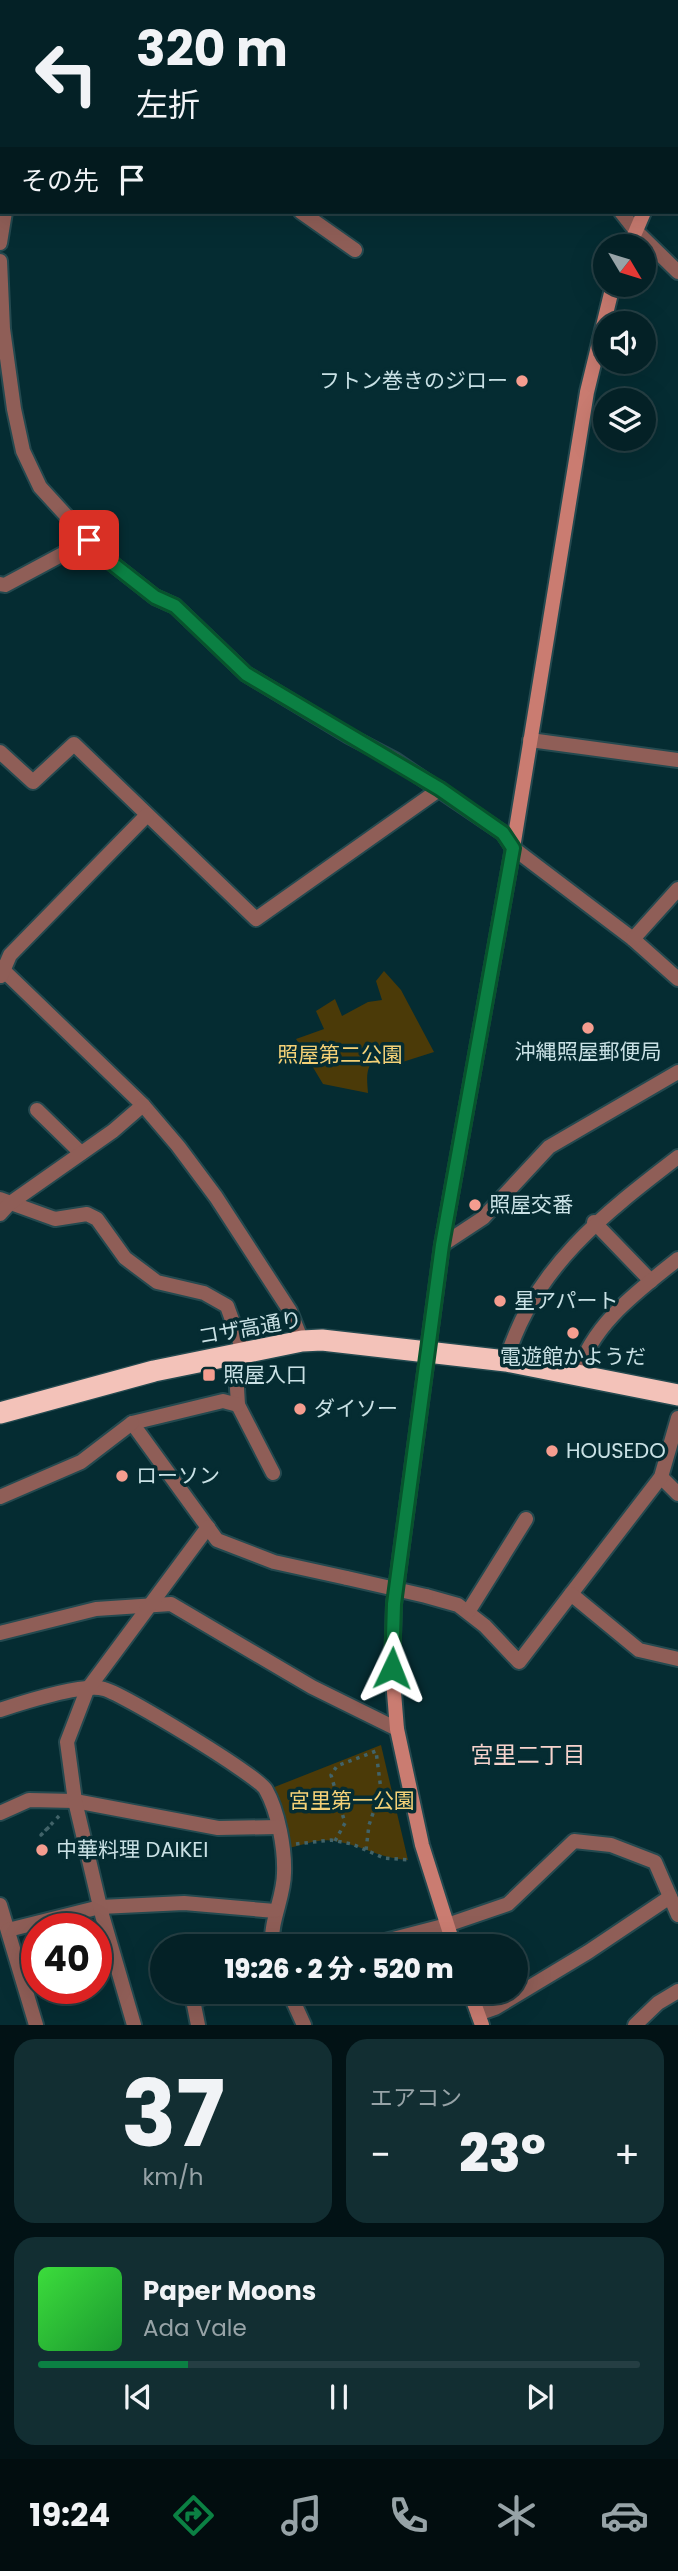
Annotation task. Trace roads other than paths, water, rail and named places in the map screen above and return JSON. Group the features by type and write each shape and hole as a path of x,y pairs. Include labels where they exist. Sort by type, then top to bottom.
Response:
{"highway":[{"name":"コザ高通り","path":"0,1413 154,1371 302,1341 346,1341 506,1361 678,1395"}],"street":[{"path":"0,243 5,214"},
{"path":"304,214 355,250"},
{"path":"623,214 678,272"},
{"path":"635,234 643,214"},
{"path":"0,261 3,329 23,451 40,487 104,557 155,597 175,606 246,674 440,789 503,833 513,848 633,939 678,979"},
{"path":"450,1934 422,1845 397,1729 392,1668 394,1604 442,1245 513,848 587,392 610,298"},
{"path":"0,584 5,585 89,540"},
{"path":"530,740 678,760"},
{"path":"0,752 33,782 74,744 256,919 440,789"},
{"path":"146,815 10,955 1,971 143,1105 216,1197 290,1311 302,1341"},
{"path":"633,939 678,889"},
{"path":"442,1245 483,1218 549,1147 678,1072"},
{"path":"3,1206 81,1153 143,1105"},
{"path":"37,1110 81,1153"},
{"path":"506,1361 529,1305 556,1265 594,1222 678,1157"},
{"path":"3,1206 55,1219 87,1214 97,1219 125,1258 157,1282 204,1293 227,1306 239,1354 238,1405 272,1473"},
{"path":"594,1222 651,1281"},
{"path":"577,1375 584,1353 611,1315 678,1259"},
{"path":"0,1497 80,1462 132,1423 223,1401 238,1405"},
{"path":"132,1423 217,1541 274,1562 458,1605 519,1662 632,1510 661,1477 678,1418"},
{"path":"661,1477 678,1494"},
{"path":"468,1612 526,1519"},
{"path":"134,2025 71,1804 67,1742 87,1690 208,1527"},
{"path":"571,1594 639,1650 678,1659"},
{"path":"0,1633 96,1609 171,1604 312,1687 397,1729"},
{"path":"0,1710 41,1697 103,1688 233,1761 266,1788 278,1827 284,1874 275,1910 273,1934"},
{"path":"0,1813 29,1800 71,1804 218,1828 278,1827"},
{"path":"412,1934 508,1904 574,1841 611,1845 655,1862 678,1915"},
{"path":"480,2020 670,1897"},
{"path":"8,1930 100,1907 184,1903 275,1910"},
{"path":"0,1905 36,2025"},
{"path":"635,2025 658,2003 678,1991"},
{"path":"194,2004 198,2025"},
{"path":"294,2004 304,2025"}],"place":[{"name":"フトン巻きのジロー","path":"522,381"},
{"name":"沖縄照屋郵便局","path":"588,1028"},
{"name":"照屋交番","path":"475,1205"},
{"name":"星アパート","path":"500,1301"},
{"name":"電遊館かようだ","path":"573,1333"},
{"name":"照屋入口","path":"209,1375"},
{"name":"ダイソー","path":"300,1409"},
{"name":"HOUSEDO","path":"552,1451"},
{"name":"ローソン","path":"122,1476"},
{"name":"中華料理 DAIKEI","path":"42,1850"}],"district":[{"name":"宮里二丁目","path":"528,1755"}],"park label":[{"name":"照屋第二公園","path":"340,1055"},
{"name":"宮里第一公園","path":"352,1801"}]}
